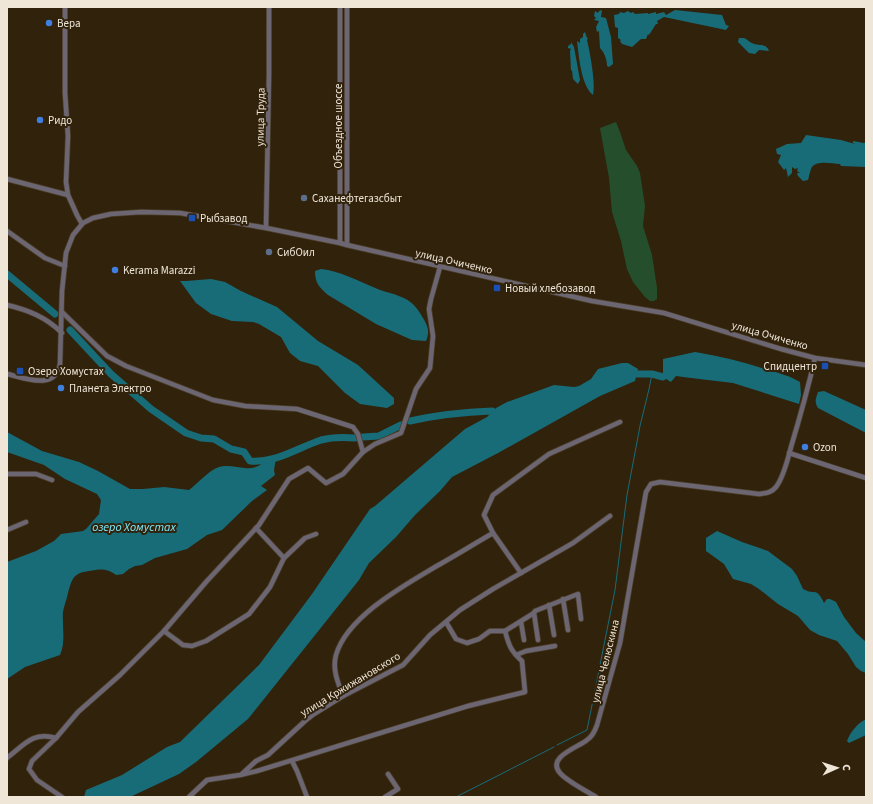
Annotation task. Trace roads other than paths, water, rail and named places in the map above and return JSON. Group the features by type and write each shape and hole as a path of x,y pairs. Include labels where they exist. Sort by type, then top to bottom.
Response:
{"street":[{"path":"64,7 65,93 68,136 66,175 68,195 82,224"},
{"name":"улица Труда","path":"266,228 269,7"},
{"name":"Объездное шоссе","path":"340,7 340,243"},
{"name":"Объездное шоссе","path":"347,7 347,246"},
{"path":"7,179 68,195"},
{"name":"улица Очиченко","path":"7,374 40,381 48,381 53,378 59,368 62,333 62,291 68,244 82,224 100,215 142,212 162,212 202,216 340,243 347,246 592,301 664,313 815,358 866,365"},
{"path":"7,231 45,258 65,266"},
{"path":"62,797 37,780 29,769 32,761 56,738 78,712 120,675 164,631 206,582 256,528 289,479 308,468 326,483 343,474 363,452 375,444 401,433 416,389 430,368 433,336 429,309 440,267"},
{"path":"7,305 28,310 42,317 54,324 62,333"},
{"path":"62,312 107,356 126,366 213,400 244,406 297,409 353,427 358,434 363,452"},
{"path":"815,358 789,453 866,478"},
{"path":"521,573 493,533 484,516 493,496 549,454 620,422"},
{"name":"улица Челюскина","path":"596,797 565,778 558,772 557,764 565,753 591,737 598,725 620,643 646,492 651,484 660,482 759,494 770,492 778,483 789,453"},
{"path":"7,474 36,474 52,480"},
{"name":"улица Кржижановского","path":"240,775 256,761 268,755 305,721 343,696 403,665 430,635 460,610 573,544 610,516"},
{"path":"7,530 26,522"},
{"path":"256,528 284,558"},
{"path":"343,696 335,674 336,656 343,639 354,626 384,598 493,533"},
{"path":"164,631 183,645 192,646 206,641 249,614 270,588 284,558 305,538 316,534"},
{"path":"446,622 456,639 467,643 479,639 490,631 506,631 535,611 578,594 581,619"},
{"path":"563,599 568,630"},
{"path":"549,605 554,634"},
{"path":"534,613 538,640"},
{"path":"521,622 524,640"},
{"path":"189,797 207,780 240,775 292,761 468,706 525,692 522,661 509,646 506,631"},
{"path":"516,655 526,651 555,646"},
{"path":"7,758 37,736 46,735 56,738"},
{"path":"292,761 307,797"},
{"path":"385,797 398,789 388,774"}],"water":[{"path":"602,10 601,17 606,18 611,37 613,64 609,67 607,66 605,56 600,48 599,31 597,32 596,27 599,21 594,20 596,18 594,16 595,11 598,13"},
{"path":"675,10 722,15 726,25 729,26 726,30 664,17 657,21 658,24 656,24 649,35 648,34 646,39 641,39 632,47 622,44 620,41 621,40 618,38 618,28 615,27 614,15 619,14 620,12 624,13 628,11 635,14 648,14 656,12 656,14 664,12 666,15"},
{"path":"585,32 588,38 587,40 590,52 594,84 593,95 583,78 577,41 580,43 580,39 583,37"},
{"path":"739,38 744,38 751,43 764,46 768,48 769,51 759,50 755,54 749,53 738,42"},
{"path":"571,42 574,47 580,80 578,84 573,79 572,70 571,71 571,49 568,48 568,46"},
{"path":"806,135 841,140 855,144 853,141 866,142 866,167 841,166 840,164 821,163 812,167 808,180 803,181 798,176 797,173 800,173 797,171 798,168 795,169 792,167 792,173 788,177 786,168 784,170 778,162 781,155 777,154 776,149 787,144 801,143"},
{"path":"321,269 341,274 401,297 413,304 418,310 428,329 426,341 412,340 376,324 328,295 320,287 316,279 315,271"},
{"path":"211,279 225,282 277,307 318,341 358,365 394,398 394,404 387,408 360,404 345,393 318,366 300,361 290,353 281,337 253,322 232,321 211,314 196,303 180,281"},
{"path":"695,352 741,362 788,376 800,382 801,395 799,404 733,383 676,376 671,382 663,377 663,359"},
{"path":"628,363 638,369 635,381 600,396 452,477 396,537 369,563 359,580 248,719 196,762 179,774 130,797 84,797 86,790 122,775 167,747 180,742 259,665 312,594 370,509 465,429 487,417 496,408 507,402 554,385 579,386 591,379 598,369"},
{"path":"824,391 866,410 866,433 818,408 816,398 818,392"},
{"name":"озеро Хомустах","path":"7,432 42,451 79,462 130,489 164,487 189,490 207,474 219,467 255,467 260,465 269,457 276,458 274,470 275,475 261,486 267,490 252,501 222,530 207,535 187,549 155,558 142,565 129,569 123,574 116,575 110,571 100,570 84,572 76,575 71,584 63,609 63,645 60,655 25,667 7,679 7,562 36,551 54,541 61,534 83,531 99,514 101,500 97,494 65,479 44,465 7,452"},
{"path":"717,531 768,551 792,569 803,589 817,593 824,603 827,599 836,602 844,617 856,633 866,642 866,673 856,667 848,654 837,641 819,635 810,630 798,616 778,604 751,584 733,579 724,564 706,551 706,538"},
{"path":"866,719 866,735 849,743 847,741 852,731"}],"waterway":[{"path":"7,274 55,314"},
{"path":"70,330 111,374 151,409 186,433 201,438 214,439 231,449 244,452 250,461 269,460 325,439 355,438"},
{"path":"637,374 652,374 663,377 670,372"},
{"path":"557,745 587,730 615,590 627,495 640,426 652,374"},
{"path":"410,421 451,414 492,411"},
{"path":"363,437 379,436 401,425"},
{"path":"456,797 554,747"}],"place":[{"name":"Вера","path":"49,23"},
{"name":"Ридо","path":"40,120"},
{"name":"Саханефтегазсбыт","path":"304,198"},
{"name":"Рыбзавод","path":"192,218"},
{"name":"СибОил","path":"269,252"},
{"name":"Kerama Marazzi","path":"115,270"},
{"name":"Новый хлебозавод","path":"497,288"},
{"name":"Спидцентр","path":"825,366"},
{"name":"Озеро Хомустах","path":"20,371"},
{"name":"Планета Электро","path":"61,388"},
{"name":"Ozon","path":"805,447"}]}
